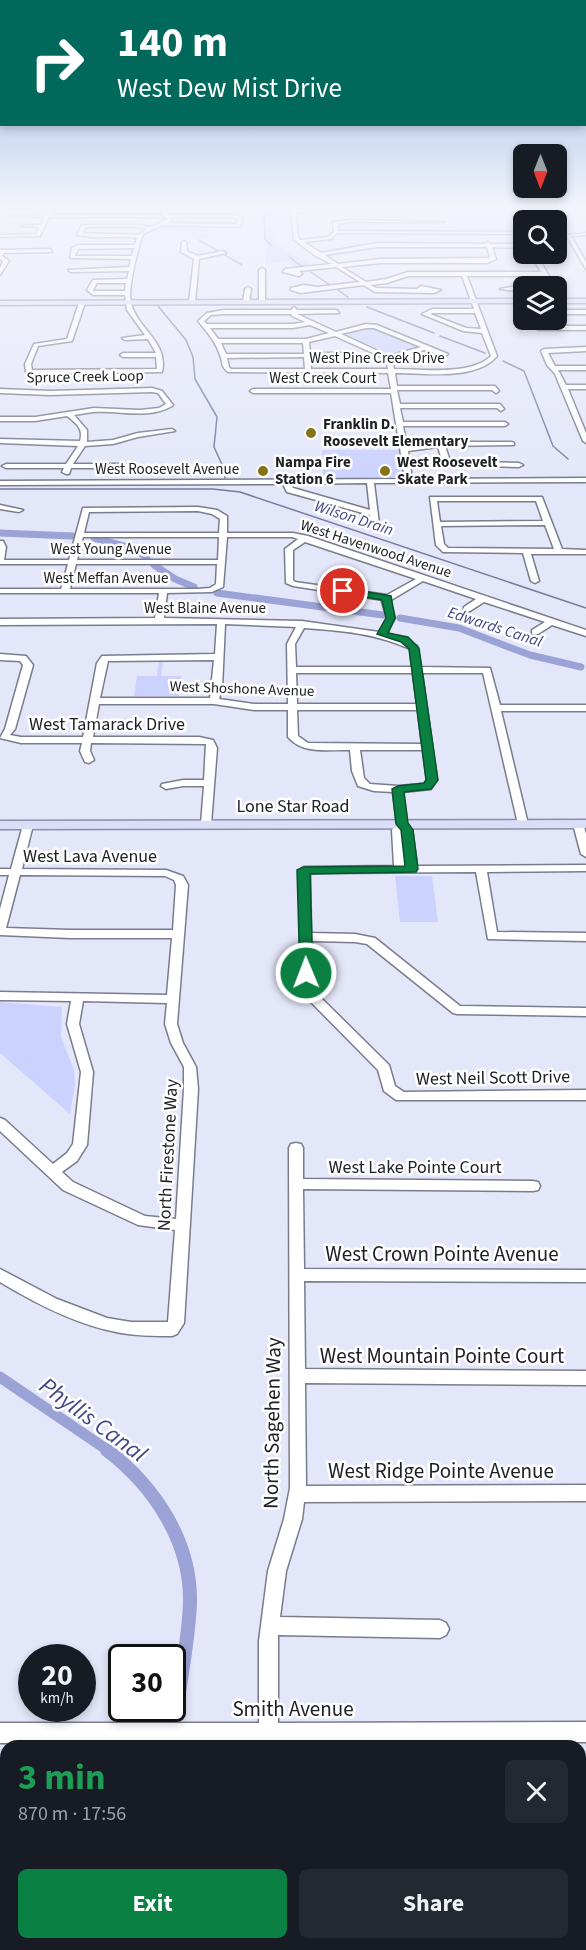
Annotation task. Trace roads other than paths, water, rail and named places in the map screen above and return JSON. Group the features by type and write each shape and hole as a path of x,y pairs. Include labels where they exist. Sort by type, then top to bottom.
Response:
{"main road":[{"path":"0,303 513,301"},
{"path":"567,301 586,301"},
{"name":"Lone Star Road","path":"0,825 582,824"}],"street":[{"path":"82,303 70,340 39,343 31,357 29,372 158,371 161,369 159,355 127,303 127,298"},
{"path":"192,298 192,302"},
{"path":"246,302 247,298"},
{"name":"West Pine Creek Drive","path":"225,356 226,368 230,371 454,372 475,370 489,362 494,356 480,315 475,311 471,298"},
{"path":"294,302 294,312 298,317 389,358 427,349"},
{"name":"West Pine Creek Drive","path":"475,311 432,311 425,314 465,330 486,331"},
{"path":"337,312 216,313 203,317 201,321 218,341 225,356 342,355"},
{"path":"567,312 586,312"},
{"path":"205,325 293,326 311,323"},
{"path":"218,341 306,341 333,333 375,326 427,349 445,354"},
{"path":"570,336 567,328 586,328"},
{"path":"125,338 150,337"},
{"path":"306,341 308,372"},
{"path":"586,349 575,346 544,351 553,368 558,372 575,406 586,441"},
{"path":"123,355 159,355"},
{"path":"389,358 409,481"},
{"path":"553,368 586,368"},
{"path":"84,392 89,372"},
{"path":"564,387 586,387"},
{"name":"West Creek Court","path":"253,392 495,388"},
{"name":"Spruce Creek Loop","path":"0,391 157,390 165,396 170,405 161,410 127,412 94,410 35,419 0,419"},
{"path":"396,406 500,406"},
{"path":"62,483 68,466 83,444 86,434 85,428 69,414"},
{"path":"400,424 505,424"},
{"path":"0,441 83,444 113,442 138,435 172,431"},
{"path":"404,449 441,445 512,444"},
{"path":"441,445 447,463 519,465"},
{"path":"6,466 118,466"},
{"name":"West Roosevelt Avenue","path":"0,483 586,480"},
{"path":"370,481 375,524"},
{"path":"482,481 486,498"},
{"path":"286,482 286,487 290,489 374,514"},
{"path":"558,550 539,498 433,499 436,524 443,549 586,552"},
{"path":"0,507 19,510"},
{"path":"65,591 86,510 198,509 214,512 224,518 222,562"},
{"path":"436,524 549,523"},
{"name":"West Havenwood Avenue","path":"79,535 282,534 305,538 586,633"},
{"path":"305,538 289,549 289,581 293,584 388,598 423,578"},
{"path":"0,543 2,547 0,560"},
{"path":"526,551 535,581"},
{"name":"West Young Avenue","path":"0,560 222,562"},
{"name":"West Meffan Avenue","path":"0,591 212,590 219,585 222,562"},
{"path":"159,622 163,591"},
{"path":"382,634 391,618 386,602 388,598"},
{"path":"467,609 484,598"},
{"path":"214,700 217,688 221,621"},
{"name":"West Blaine Avenue","path":"0,622 221,621 302,624 382,634 408,642 414,648 417,669"},
{"path":"536,633 552,621"},
{"path":"302,624 292,638 291,670 293,737 299,743 315,747 427,747"},
{"name":"West Tamarack Drive","path":"0,657 23,658 28,665 10,729 3,737 21,740 199,740 210,742 212,748 209,783"},
{"path":"89,760 85,751 102,663 105,658 219,657"},
{"path":"355,747 357,780 363,786 375,789 427,787 432,780 417,669"},
{"path":"291,670 487,670 523,824"},
{"name":"West Shoshone Avenue","path":"96,701 214,700 243,706 422,707"},
{"path":"496,708 586,708"},
{"path":"166,786 183,783 209,783 206,824"},
{"path":"398,789 402,824 407,830 412,869"},
{"path":"400,869 397,830 402,824"},
{"path":"582,824 586,854"},
{"path":"28,825 0,930 70,934 178,934"},
{"path":"586,868 304,870 306,937 355,938 371,941 457,1010 586,1012"},
{"path":"481,870 492,936 586,937"},
{"name":"West Lava Avenue","path":"0,872 166,873 178,878"},
{"name":"North Firestone Way","path":"0,1275 63,1307 108,1324 135,1329 172,1329 176,1323 191,1103 190,1067 177,1043 171,1024 182,885 178,878"},
{"name":"West Neil Scott Drive","path":"306,937 307,991 384,1068 388,1088 401,1097 586,1095"},
{"path":"0,996 173,999"},
{"path":"52,1172 72,1157 80,1145 87,1072 73,1024 77,999"},
{"path":"0,1123 68,1186 142,1221 183,1225"},
{"name":"North Sagehen Way","path":"268,1740 270,1626 277,1571 293,1519 297,1494 296,1148"},
{"name":"West Lake Pointe Court","path":"296,1184 533,1186"},
{"name":"West Crown Pointe Avenue","path":"297,1275 586,1276"},
{"name":"West Mountain Pointe Court","path":"297,1376 586,1378"},
{"name":"West Ridge Pointe Avenue","path":"297,1494 586,1493"},
{"path":"270,1626 440,1629"},
{"name":"Smith Avenue","path":"0,1733 268,1740 586,1732"}],"waterway":[{"path":"158,306 186,340 193,357 195,379 217,417 214,447 225,471 225,478"},
{"path":"367,307 434,333"},
{"path":"440,336 485,353"},
{"path":"503,361 524,371 553,446 568,459"},
{"name":"Wilson Drain","path":"0,489 213,489 240,492 586,608"},
{"name":"Edwards Canal","path":"0,533 72,536"},
{"name":"Edwards Canal","path":"94,538 135,549 147,558"},
{"name":"Edwards Canal","path":"154,565 175,579 194,587"},
{"name":"Edwards Canal","path":"217,593 383,615"},
{"name":"Edwards Canal","path":"400,618 459,628 530,655 581,667"},
{"name":"Phyllis Canal","path":"0,1377 109,1451"},
{"name":"Phyllis Canal","path":"107,1450 140,1480 154,1498 177,1537 189,1579 190,1602 186,1649"}],"place":[{"name":"Franklin D. Roosevelt Elementary","path":"311,433"},
{"name":"Nampa Fire Station 6","path":"263,471"},
{"name":"West Roosevelt Skate Park","path":"385,471"}]}
